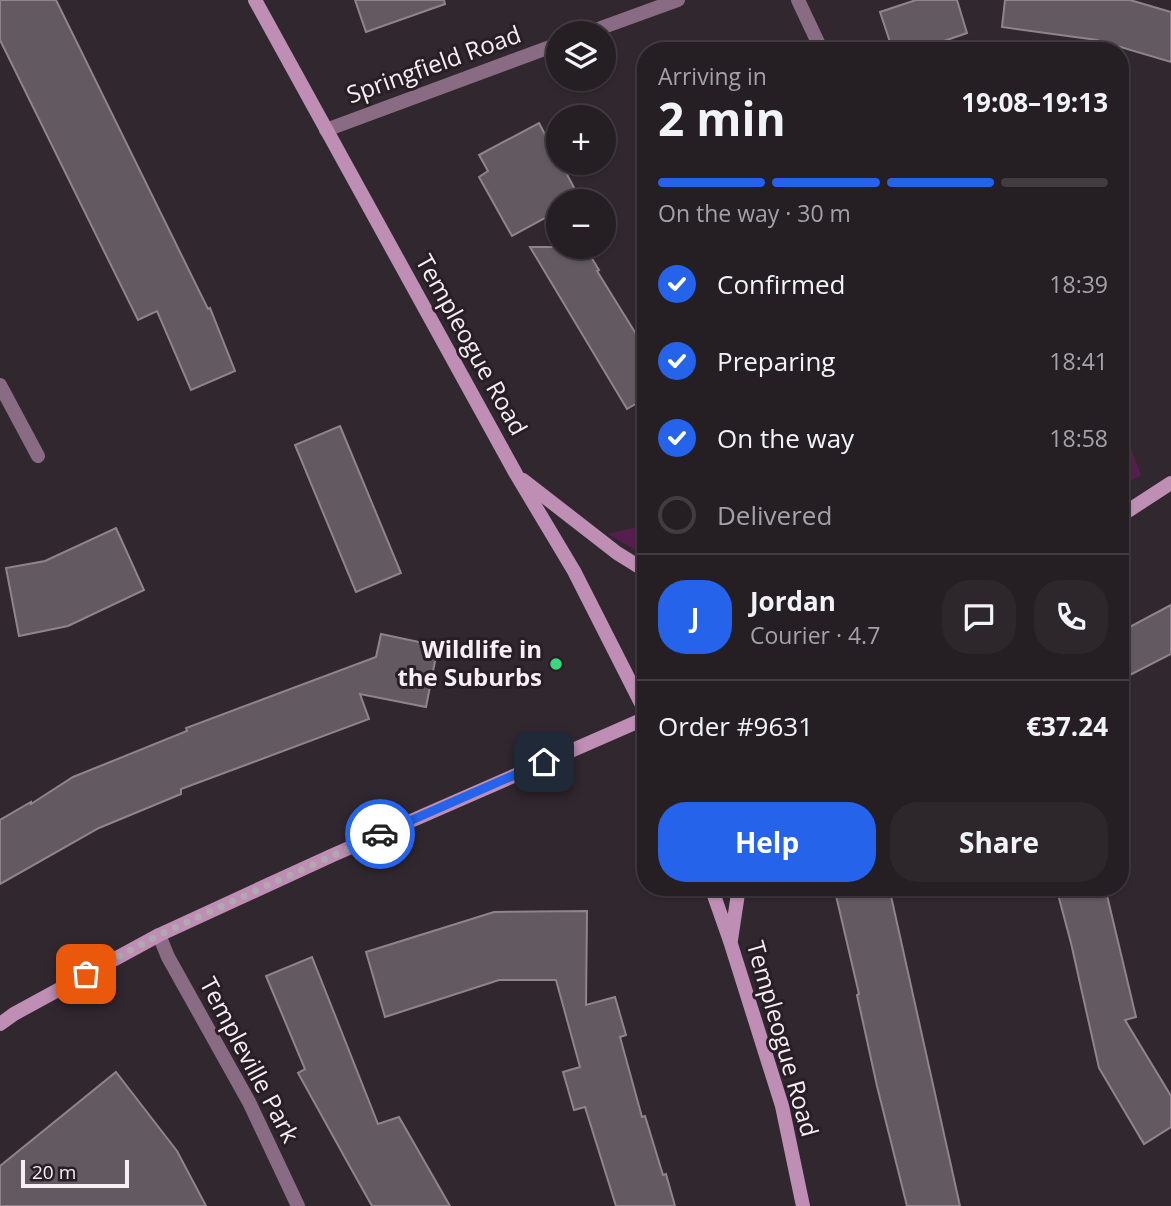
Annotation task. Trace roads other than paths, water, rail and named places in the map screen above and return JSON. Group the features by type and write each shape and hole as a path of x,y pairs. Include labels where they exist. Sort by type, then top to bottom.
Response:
{"main road":[{"name":"Templeogue Road","path":"255,0 516,474 574,571 637,695"},
{"path":"516,474 617,553 637,565"},
{"path":"1129,510 1171,484"},
{"path":"0,1024 159,935 333,855 637,722"},
{"name":"Templeogue Road","path":"714,896 782,1106 803,1206"},
{"path":"730,941 738,896"}],"street":[{"path":"616,22 678,0"},
{"path":"798,0 818,42"},
{"name":"Springfield Road","path":"326,130 546,48"},
{"path":"0,385 38,456"},
{"name":"Templeville Park","path":"159,935 249,1102 298,1206"}],"place":[{"name":"Wildlife in the Suburbs","path":"556,664"}]}
